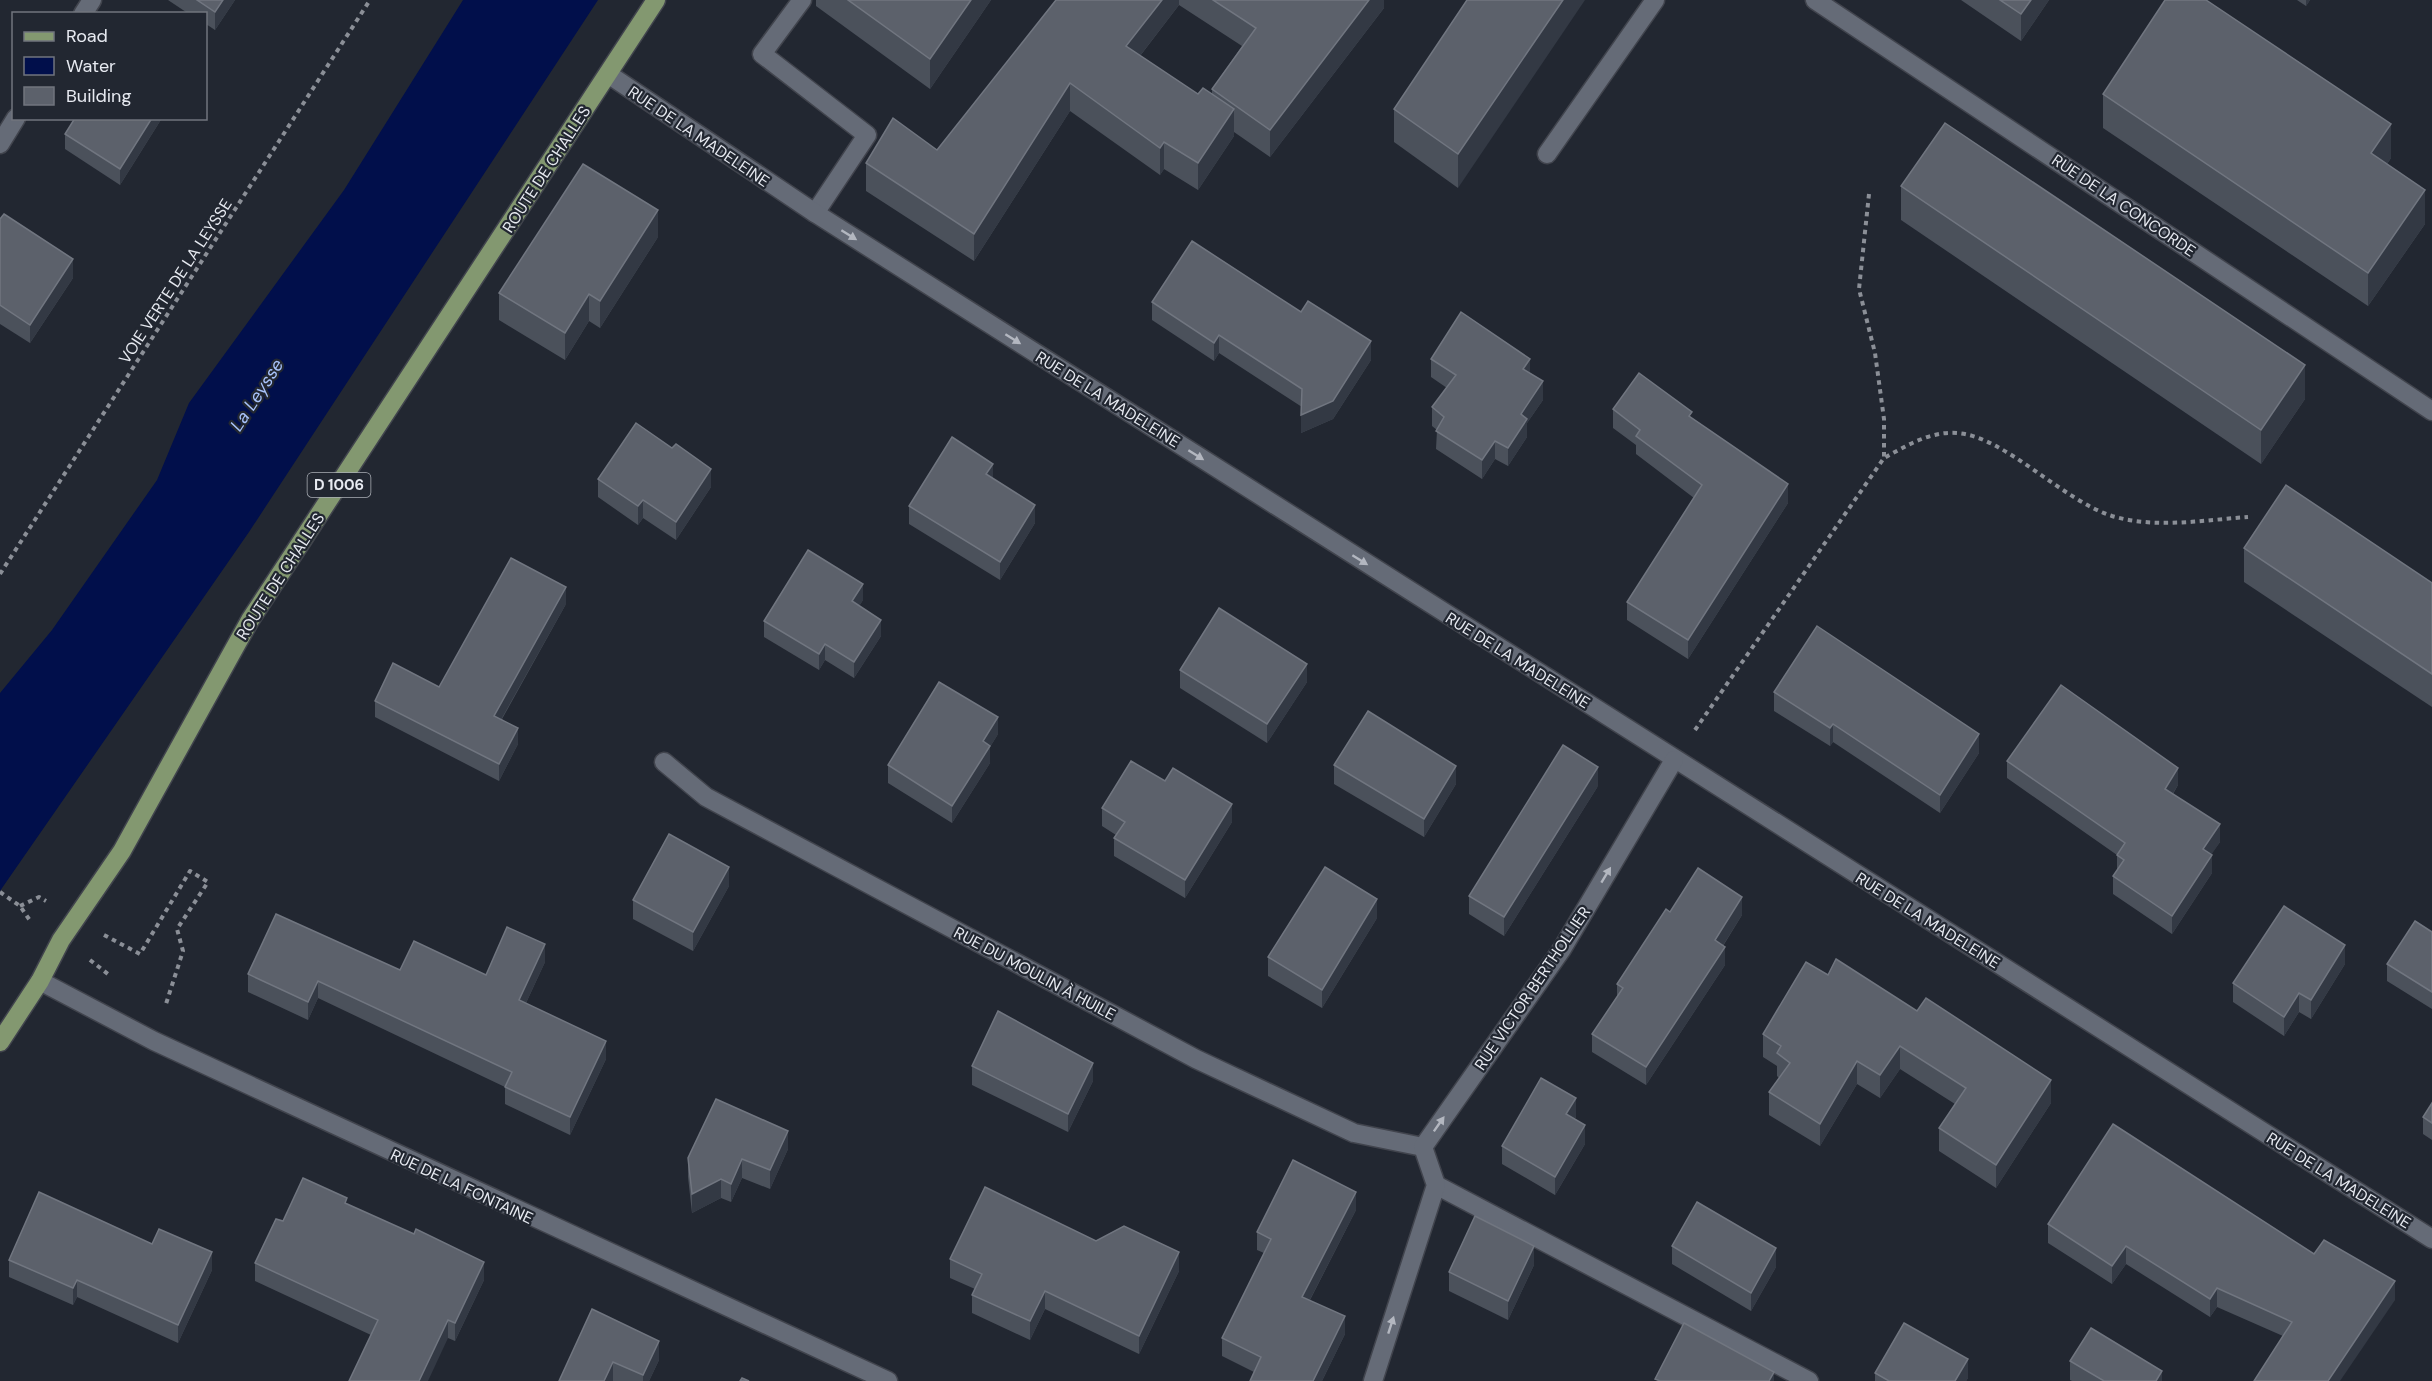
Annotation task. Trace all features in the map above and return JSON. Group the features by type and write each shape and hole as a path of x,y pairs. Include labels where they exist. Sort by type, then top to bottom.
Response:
{"main road":[{"name":"ROUTE DE CHALLES","path":"0,1042 40,981 62,940 122,851 250,620 656,0"}],"street":[{"path":"802,0 762,54 867,135 815,213"},
{"path":"1547,154 1655,0"},
{"name":"RUE DE LA CONCORDE","path":"1815,0 2432,411"},
{"name":"RUE DE LA MADELEINE","path":"608,74 815,213 2432,1239"},
{"path":"0,144 15,120"},
{"name":"RUE VICTOR BERTHOLLIER","path":"1423,1147 1562,949 1674,760"},
{"name":"RUE DU MOULIN À HUILE","path":"664,762 706,797 1196,1059 1354,1133 1423,1147"},
{"name":"RUE DE LA FONTAINE","path":"40,981 154,1041 888,1381"},
{"path":"1373,1381 1436,1185 1423,1147"},
{"path":"1436,1185 1809,1381"}],"path":[{"name":"VOIE VERTE DE LA LEYSSE","path":"0,574 370,0"},
{"path":"1869,194 1859,289 1875,353 1884,419 1884,458"},
{"path":"1674,760 1884,458 1922,438 1956,433 1985,440 2073,497 2112,516 2150,523 2248,517"},
{"path":"0,892 20,906 39,897 76,921 140,954 190,871 208,882 177,929 183,951 154,1041"}],"water":[{"name":"La Leysse","path":"463,0 598,0 249,532 0,891 0,693 52,630 157,480 189,403 344,190"}],"building":[{"path":"197,0 223,0 215,12"},
{"path":"848,0 971,0 930,59"},
{"path":"1056,0 1162,0 1126,46 1198,94 1203,88 1234,109 1198,163 1164,142 1160,148 1070,83 974,234 866,163 893,118 937,150"},
{"path":"1213,0 1369,0 1270,130 1212,89 1256,28"},
{"path":"1467,0 1563,0 1458,154 1394,109"},
{"path":"2000,0 2031,0 2021,14"},
{"path":"2165,0 2206,0 2391,124 2371,153 2425,190 2368,273 2103,94"},
{"path":"74,120 151,120 120,169 65,134"},
{"path":"1945,123 2305,365 2261,430 1901,186"},
{"path":"583,164 658,210 600,301 589,294 565,333 499,293"},
{"path":"4,214 73,259 30,325 0,305 0,219"},
{"path":"1192,241 1301,312 1308,301 1371,341 1333,401 1301,415 1302,389 1219,335 1214,343 1152,302"},
{"path":"1461,312 1530,359 1523,369 1543,381 1521,414 1527,419 1508,448 1495,441 1482,460 1436,431 1444,417 1432,407 1456,375 1431,359"},
{"path":"1639,373 1692,412 1689,416 1788,484 1688,640 1627,602 1702,485 1636,436 1640,430 1613,409"},
{"path":"636,423 672,448 676,444 711,469 676,522 643,500 638,506 598,479"},
{"path":"952,437 993,464 986,474 1035,505 1000,562 909,506"},
{"path":"2286,485 2432,583 2432,674 2244,548"},
{"path":"808,550 863,584 852,601 881,620 854,662 825,644 819,654 764,621"},
{"path":"511,558 566,587 494,716 518,728 499,764 375,701 393,663 439,687"},
{"path":"1219,608 1307,664 1267,724 1180,670"},
{"path":"1817,626 1979,734 1940,795 1833,724 1830,728 1774,692"},
{"path":"939,682 998,717 983,741 990,746 952,806 888,765"},
{"path":"2061,685 2178,768 2165,789 2220,824 2203,849 2212,855 2172,916 2113,876 2124,860 2117,855 2125,843 2007,761"},
{"path":"1368,711 1456,766 1424,819 1334,765"},
{"path":"1563,745 1598,767 1504,917 1469,896"},
{"path":"1131,761 1165,781 1173,768 1232,804 1185,880 1114,838 1125,822 1102,808"},
{"path":"669,834 729,867 693,932 633,900"},
{"path":"1325,867 1377,899 1322,990 1268,957"},
{"path":"1698,868 1742,897 1715,940 1725,947 1646,1067 1592,1034 1623,988 1617,984 1666,909 1670,912"},
{"path":"2284,906 2345,945 2311,1000 2299,993 2284,1017 2233,983"},
{"path":"276,914 400,970 414,941 486,975 507,927 545,944 519,1000 606,1041 570,1117 505,1087 512,1072 318,981 308,1002 248,974"},
{"path":"2415,921 2432,932 2432,992 2387,964"},
{"path":"1836,959 1917,1011 1926,998 2051,1080 1996,1165 1939,1128 1966,1088 1900,1046 1880,1075 1857,1061 1820,1124 1769,1092 1790,1063 1777,1053 1781,1046 1763,1034 1806,962 1828,975"},
{"path":"998,1011 1093,1063 1068,1114 972,1066"},
{"path":"1541,1078 1576,1098 1566,1114 1585,1125 1555,1177 1502,1146"},
{"path":"716,1099 788,1131 770,1170 742,1159 731,1184 721,1179 692,1194 688,1158"},
{"path":"2432,1103 2432,1123 2423,1117"},
{"path":"2113,1124 2314,1254 2324,1240 2395,1281 2328,1381 2254,1381 2292,1322 2217,1288 2210,1299 2126,1246 2112,1266 2048,1224"},
{"path":"1293,1160 1356,1192 1302,1297 1345,1316 1313,1381 1250,1381 1261,1357 1222,1338 1271,1239 1257,1232"},
{"path":"303,1178 347,1198 345,1203 414,1234 416,1229 484,1262 455,1323 448,1320 419,1381 349,1381 378,1320 255,1263 276,1219 283,1221"},
{"path":"985,1187 1096,1241 1124,1226 1179,1252 1139,1336 1045,1291 1030,1321 972,1295 982,1274 950,1259"},
{"path":"39,1192 152,1244 159,1229 212,1252 178,1325 77,1280 73,1288 9,1260"},
{"path":"1697,1202 1776,1248 1751,1293 1672,1246"},
{"path":"1475,1216 1534,1246 1508,1301 1449,1272"},
{"path":"592,1309 659,1341 643,1375 613,1362 604,1381 559,1381"},
{"path":"1684,1323 1774,1372 1769,1381 1660,1381 1655,1379"},
{"path":"1904,1323 1968,1359 1955,1381 1889,1381 1875,1373"},
{"path":"2091,1328 2162,1371 2156,1381 2104,1381 2070,1361"}]}
